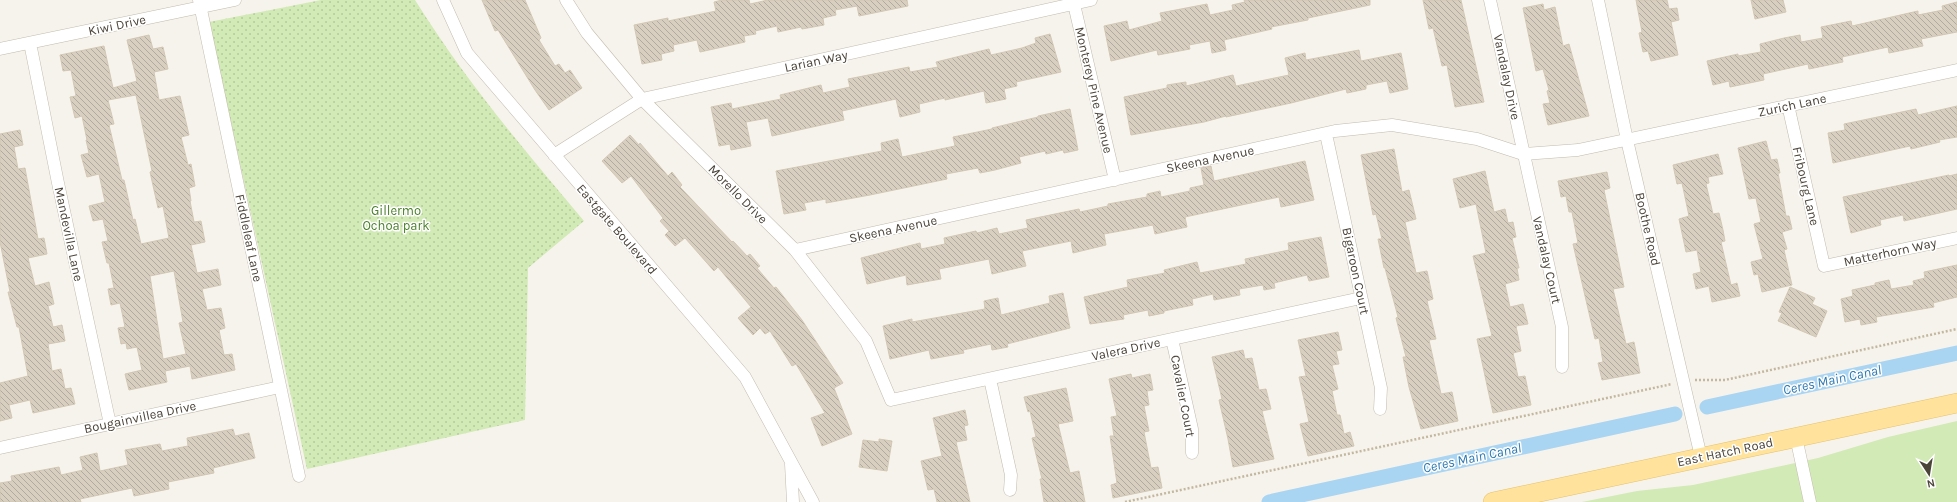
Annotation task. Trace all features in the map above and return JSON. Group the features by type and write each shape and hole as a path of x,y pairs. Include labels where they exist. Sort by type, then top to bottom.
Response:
{"main road":[{"name":"East Hatch Road","path":"1493,502 1957,403"}],"street":[{"name":"Kiwi Drive","path":"0,49 200,4 235,0"},
{"name":"Eastgate Boulevard","path":"443,0 467,53 745,377 791,459 813,502"},
{"name":"Morello Drive","path":"566,0 587,33 642,99 794,250 866,341 890,400"},
{"name":"Larian Way","path":"554,155 642,99 1073,2 1091,0"},
{"name":"Vandalay Drive","path":"1490,0 1523,154"},
{"name":"Boothe Road","path":"1598,0 1627,140 1701,457"},
{"name":"Monterey Pine Avenue","path":"1073,2 1115,180"},
{"name":"Fiddleleaf Lane","path":"200,4 299,476"},
{"name":"Mandevilla Lane","path":"30,43 58,183 110,424"},
{"name":"Zurich Lane","path":"1627,140 1957,70"},
{"name":"Fribourg Lane","path":"1788,105 1824,266"},
{"name":"Skeena Avenue","path":"794,250 1326,134 1392,125 1477,139 1523,154 1578,150 1627,140"},
{"name":"Bigaroon Court","path":"1326,134 1381,388 1380,409"},
{"name":"Vandalay Court","path":"1523,154 1562,327 1562,367"},
{"name":"Matterhorn Way","path":"1824,266 1957,238"},
{"name":"Valera Drive","path":"890,400 1362,298"},
{"name":"Cavalier Court","path":"1172,339 1192,429 1192,453"},
{"path":"990,379 1011,474 1010,490"},
{"name":"Bougainvillea Drive","path":"0,448 280,387"},
{"path":"1796,437 1810,502"},
{"name":"Eastgate Boulevard","path":"791,459 793,502"}],"path":[{"path":"1125,502 1684,382 1708,379 1725,380 1957,329"}],"green space":[{"name":"Gillermo Ochoa park","path":"321,0 415,0 434,30 496,114 584,221 528,268 525,420 307,469 209,22"},
{"path":"1957,421 1957,502 1582,502 1637,491 1693,485 1818,458 1888,437"}],"building":[{"path":"482,0 525,0 541,38 539,40 555,66 559,64 565,73 570,70 582,88 549,110 498,30 495,31"},
{"path":"722,0 749,0 750,4 768,0 907,0 908,6 859,16 857,6 835,10 836,15 823,18 824,25 802,29 801,27 778,32 777,26 755,31 756,34 744,36 745,42 700,52 697,40 673,45 674,51 661,54 662,60 642,64 634,25 668,18 668,21 716,11 714,2"},
{"path":"1244,0 1370,0 1370,5 1308,18 1308,20 1271,27 1272,29 1224,40 1226,50 1212,53 1210,41 1189,45 1190,49 1158,55 1157,50 1111,61 1104,26 1127,21 1129,30 1162,21 1160,13 1207,4 1210,15 1233,10 1232,5 1245,2"},
{"path":"1423,0 1461,0 1484,102 1455,107 1447,65 1442,66 1433,28 1429,29"},
{"path":"1636,0 1667,0 1669,9 1677,8 1679,20 1671,22 1678,55 1651,61 1648,51 1643,52 1639,33 1642,32"},
{"path":"1751,0 1783,0 1786,12 1755,19"},
{"path":"1957,2 1957,32 1921,39 1923,46 1889,53 1888,47 1842,57 1843,62 1809,69 1808,64 1763,74 1764,80 1730,87 1729,81 1713,85 1707,61 1738,54 1738,56 1761,52 1760,44 1784,38 1800,35 1801,42 1823,38 1821,27 1851,21 1852,26 1918,11 1918,15 1943,10 1942,6"},
{"path":"1543,4 1544,10 1555,7 1563,46 1569,44 1589,116 1548,125 1543,104 1550,103 1547,91 1549,90 1543,69 1536,71 1523,8"},
{"path":"1050,34 1061,72 1016,82 1017,86 1004,89 1006,99 986,103 984,91 919,104 920,112 900,117 896,99 842,111 844,120 772,136 768,118 746,122 751,146 731,150 730,144 719,146 711,107 731,103 732,109 781,99 780,95 821,85 823,93 850,87 848,79 909,67 910,72 938,67 936,62 989,49 991,55 1022,48 1036,43 1035,38"},
{"path":"149,35 153,49 163,47 168,69 154,72 159,100 180,96 189,135 181,137 188,165 191,164 195,186 189,188 190,201 194,222 201,221 205,242 191,245 197,273 218,269 221,285 202,289 207,310 221,308 225,328 219,330 224,355 232,354 235,370 192,379 190,366 165,371 167,382 129,390 125,374 142,370 137,347 127,349 126,343 121,344 118,328 125,327 120,303 111,305 108,289 114,288 109,263 107,263 102,242 108,241 103,219 93,221 89,206 105,202 99,174 87,177 81,155 89,153 82,116 75,118 70,97 76,96 71,70 63,71 60,55 104,46 113,88 137,81 127,40","holes":["136,95 158,208 163,206 169,238 141,244 135,219 133,220 124,180 122,180 109,125 114,124 108,100","174,271 183,322 179,323 186,354 163,359 150,276"]},
{"path":"1359,50 1361,61 1401,53 1408,89 1390,93 1387,81 1366,85 1366,89 1347,93 1346,89 1204,122 1131,135 1124,97 1167,88 1167,85 1186,82 1186,86 1233,75 1236,86 1289,75 1285,58 1305,53 1306,60"},
{"path":"1957,106 1957,137 1939,140 1940,142 1911,149 1910,146 1833,163 1828,133 1845,130 1844,124 1916,109 1918,115"},
{"path":"1070,109 1078,150 1064,153 1063,150 1046,154 1045,151 1019,157 1021,163 995,170 980,173 978,168 946,174 947,179 870,195 826,203 826,199 804,203 806,210 784,214 776,171 882,151 881,143 898,139 902,157 955,146 953,137 992,129"},
{"path":"20,130 23,145 14,147 18,169 25,168 38,239 44,238 47,254 28,258 35,286 49,282 54,304 48,306 53,327 62,325 65,341 48,344 52,371 61,369 65,389 71,388 75,404 33,413 30,400 9,405 12,418 0,421 0,383 28,376 19,327 17,327 8,292 10,292 0,242 0,134"},
{"path":"630,135 639,145 640,143 668,176 672,172 682,185 680,187 732,242 733,241 747,256 750,254 760,266 757,268 774,288 776,287 802,320 843,383 834,388 852,434 822,446 811,418 825,413 796,364 792,366 770,331 765,334 760,328 753,335 738,318 751,307 718,267 714,271 685,238 675,246 665,235 669,231 660,221 663,218 631,176 622,183 602,161"},
{"path":"1766,141 1771,160 1777,159 1786,216 1789,216 1792,229 1782,232 1787,249 1784,250 1792,285 1762,292 1758,274 1754,275 1751,262 1763,259 1754,224 1761,222 1756,198 1749,199 1738,148"},
{"path":"1394,149 1402,192 1409,190 1416,219 1405,222 1416,273 1427,271 1433,299 1427,301 1436,339 1429,340 1441,394 1452,392 1458,421 1421,429 1409,387 1403,357 1406,357 1396,318 1398,317 1384,268 1378,239 1382,239 1376,214 1373,215 1361,155"},
{"path":"1718,154 1723,174 1708,177 1709,183 1706,184 1713,214 1719,213 1725,241 1721,242 1731,285 1737,283 1740,296 1712,302 1709,286 1696,289 1693,274 1701,272 1697,250 1686,252 1679,219 1689,216 1682,183 1677,184 1673,165"},
{"path":"1305,161 1314,200 1281,207 1279,197 1185,217 1187,227 1155,234 1153,225 1104,234 1106,245 1073,253 1071,241 1022,251 1026,266 992,274 989,259 939,269 941,279 907,285 906,275 867,284 861,258 920,243 921,249 945,244 944,238 976,231 977,233 997,228 999,234 1028,228 1026,220 1079,209 1080,212 1108,206 1108,204 1147,197 1147,194 1160,191 1161,197 1190,191 1190,188 1204,185 1201,168 1211,166 1214,181"},
{"path":"1485,171 1494,212 1505,209 1508,223 1513,222 1516,237 1512,238 1519,268 1517,268 1519,280 1505,284 1510,307 1523,304 1528,324 1516,326 1521,351 1513,353 1518,377 1525,376 1531,405 1493,413 1477,339 1492,336 1473,256 1486,253 1476,204 1460,208 1453,179"},
{"path":"1607,172 1610,188 1604,190 1624,287 1613,289 1626,344 1634,342 1640,373 1602,380 1598,363 1603,362 1599,338 1595,339 1573,244 1578,243 1572,212 1569,212 1566,196 1561,197 1558,181"},
{"path":"1957,174 1957,209 1904,221 1903,215 1880,220 1881,225 1851,233 1843,197"},
{"path":"1321,237 1329,277 1309,281 1307,275 1274,283 1275,288 1264,290 1263,285 1239,289 1240,295 1214,300 1213,294 1192,299 1193,305 1164,311 1164,313 1149,316 1148,310 1123,315 1124,319 1090,324 1084,297 1128,287 1127,280 1165,273 1164,270 1197,262 1200,273 1246,264 1245,259 1289,250 1288,243"},
{"path":"1957,265 1957,297 1933,303 1934,307 1876,317 1877,322 1861,325 1860,319 1845,322 1841,299 1853,296 1852,290 1889,280 1891,289 1914,285 1913,281 1925,278 1924,272"},
{"path":"1790,287 1815,298 1812,304 1827,311 1816,337 1778,321 1782,313 1779,312"},
{"path":"1063,293 1070,328 1007,344 1008,347 992,350 991,344 963,350 964,353 931,359 929,350 890,359 883,326 912,319 912,322 985,309 984,301 998,298 1001,315 1050,303 1049,296"},
{"path":"1338,332 1342,350 1336,351 1339,364 1332,365 1338,389 1332,391 1337,415 1340,415 1344,434 1350,432 1354,446 1308,456 1300,424 1309,422 1299,377 1306,376 1298,340"},
{"path":"1243,350 1245,359 1252,358 1259,390 1266,389 1271,409 1262,411 1274,459 1233,467 1219,400 1222,399 1212,357"},
{"path":"1131,374 1132,378 1150,374 1153,390 1147,391 1149,405 1144,406 1149,431 1144,432 1151,468 1158,467 1162,488 1113,498 1111,485 1117,483 1110,436 1114,436 1111,417 1117,416 1109,379"},
{"path":"1066,388 1073,421 1058,424 1070,473 1079,471 1085,502 1044,502 1040,479 1042,479 1032,438 1036,437 1030,411 1028,412 1024,397"},
{"path":"965,410 968,425 964,426 967,440 956,442 970,502 937,502 934,489 928,490 921,461 942,456 933,418"},
{"path":"233,429 235,436 249,433 255,458 213,468 214,473 168,482 169,489 134,496 132,488 80,499 81,502 0,502 0,483 12,481 11,476 59,467 61,475 83,470 80,457 97,453 100,471 128,465 125,450 160,444 162,451 188,446 187,438"},
{"path":"879,439 892,441 887,471 859,467 863,440 879,442"}],"waterway":[{"name":"Ceres Main Canal","path":"1707,407 1957,353"},
{"name":"Ceres Main Canal","path":"1269,502 1675,414"}]}
